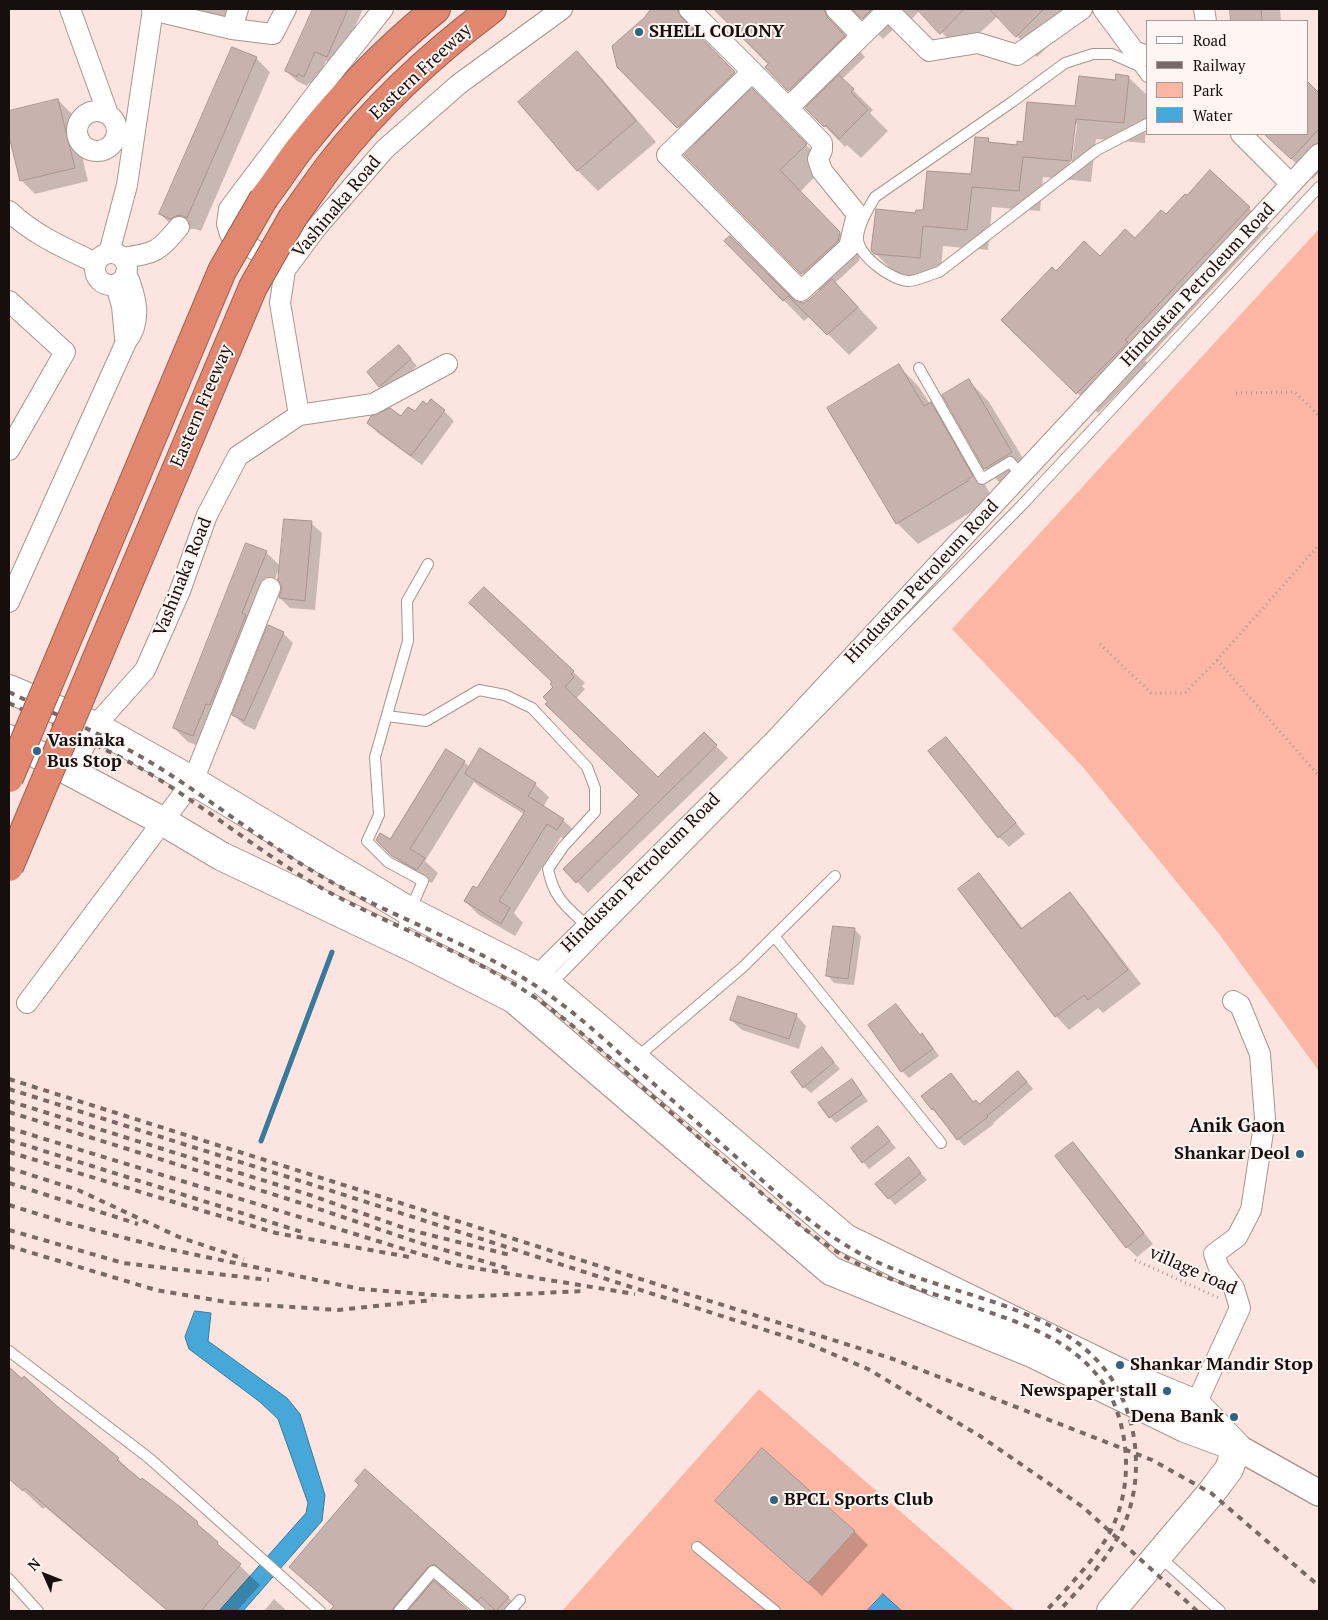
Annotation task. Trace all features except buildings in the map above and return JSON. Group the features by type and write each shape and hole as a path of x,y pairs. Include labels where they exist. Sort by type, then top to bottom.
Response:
{"highway":[{"name":"Eastern Freeway","path":"9,778 222,271 264,198 304,143 356,82 409,31 436,9"},
{"name":"Eastern Freeway","path":"9,867 253,286 293,217 331,164 382,105 432,57 492,9"}],"main road":[{"path":"9,689 95,726 193,781 409,911 543,981 844,1238 1123,1374 1196,1404 1237,1447"},
{"path":"9,738 164,822 221,856 397,940 520,1004 831,1271 1032,1353 1185,1428 1237,1447"},
{"path":"1110,1611 1211,1492 1229,1468 1237,1447"}],"street":[{"path":"70,9 108,114 116,124 127,185"},
{"path":"9,602 126,342 123,333 122,306 114,266 152,9 232,29 273,34 286,9"},
{"path":"232,29 238,9"},
{"path":"285,270 230,234 226,224 228,209 320,87 383,9"},
{"name":"Vashinaka Road","path":"70,771 95,726 145,670 180,591 207,516 238,456 299,414 280,303 285,270 317,227 385,149 458,84 562,9"},
{"path":"689,9 752,72 788,108 822,143 822,150 818,160 822,171 857,214 849,247 801,291 666,155 752,72"},
{"path":"836,9 862,35"},
{"path":"788,108 889,9 929,51 978,43 1016,55 1082,9"},
{"path":"1102,9 1134,51 1146,56"},
{"path":"108,114 96,111 83,116 77,128 79,141 89,150 102,151 108,148 117,137"},
{"path":"1242,135 1292,184"},
{"name":"Hindustan Petroleum Road","path":"520,1004 543,981 587,926 775,740 1319,154"},
{"path":"9,210 18,220 44,238 114,266 146,255 162,247 179,227"},
{"path":"9,300 65,352 9,450"},
{"path":"299,414 373,404 446,364"},
{"path":"27,1003 193,781 270,588"},
{"path":"1185,1428 1240,1308 1234,1288 1219,1268 1214,1254 1237,1237 1251,1210 1265,1119 1260,1054 1240,1005 1233,1001"},
{"path":"1237,1447 1319,1493"}],"lane":[{"path":"1146,76 1139,66 1112,54 1093,54 1065,63 875,197 862,220 857,237 859,245 875,266 891,275 909,281 938,272 1097,150 1146,125"},
{"path":"543,981 1015,512 1319,187"},
{"path":"919,368 982,479 1010,462 1021,475"},
{"path":"397,940 423,881 388,862 367,841 379,815 375,757 408,640 407,601 428,564"},
{"path":"387,716 426,721 479,690 505,695 532,708 587,767 595,788 595,812 563,847 548,869 551,885 560,902 587,926"},
{"path":"634,1059 743,967 835,876"},
{"path":"774,936 941,1143"},
{"path":"9,1351 148,1458 320,1611"},
{"path":"698,1547 775,1611"},
{"path":"1158,1555 1220,1611"},
{"path":"399,1611 433,1571 480,1611"},
{"path":"9,1579 38,1611"},
{"path":"510,1611 520,1600"}],"path":[{"path":"1236,393 1295,392 1319,416"},
{"path":"1100,644 1151,693 1185,693 1217,660 1319,545"},
{"path":"1217,660 1319,776"},
{"name":"village road","path":"1135,1260 1240,1308"}],"green space":[{"path":"1319,229 1319,1071 1220,935 1082,766 952,629"},
{"name":"BPCL Sports Club","path":"759,1389 1015,1611 562,1611"}],"water":[{"path":"195,1311 211,1313 208,1341 287,1398 300,1414 325,1495 322,1521 243,1611 219,1611 306,1513 308,1503 278,1419 260,1402 189,1349 185,1337"},
{"path":"883,1594 902,1611 867,1611"}],"waterway":[{"path":"261,1141 332,952"}],"railway":[{"path":"9,692 98,734 150,762 283,852 328,880 384,909 470,949 526,979 582,1021 785,1200 814,1224 845,1245 893,1269 1000,1304 1035,1318 1067,1335 1094,1357 1116,1386 1125,1404 1135,1445 1134,1486 1124,1526 1114,1544 1095,1571 1059,1611"},
{"path":"9,703 93,743 142,769 188,798 278,861 325,890 466,958 521,988 558,1014 589,1040 783,1212 844,1256 888,1278 1014,1321 1050,1337 1081,1359 1107,1389 1115,1407 1125,1445 1125,1484 1115,1522 1100,1549 1046,1611"},
{"path":"9,1079 893,1359 1152,1460 1211,1493 1319,1586"},
{"path":"9,1089 809,1344 868,1369 980,1436 1083,1507 1197,1611"},
{"path":"9,1101 307,1194 410,1230 510,1255"},
{"path":"9,1112 304,1204 420,1243 507,1268"},
{"path":"9,1128 456,1265 635,1294"},
{"path":"9,1140 302,1232"},
{"path":"9,1152 276,1233 409,1257"},
{"path":"9,1168 78,1190 179,1237 244,1259"},
{"path":"9,1183 138,1224"},
{"path":"9,1205 67,1223 168,1249 360,1289 460,1297 583,1291"},
{"path":"9,1230 123,1263 269,1280"},
{"path":"9,1246 156,1290 232,1303 338,1310 433,1300"}],"place":[{"name":"SHELL COLONY","path":"639,32"},
{"name":"Vasinaka Bus Stop","path":"37,751"},
{"name":"Shankar Deol","path":"1300,1154"},
{"name":"Shankar Mandir Stop","path":"1120,1365"},
{"name":"Newspaper stall","path":"1167,1391"},
{"name":"Dena Bank","path":"1234,1417"},
{"name":"BPCL Sports Club","path":"774,1500"}],"district":[{"name":"Anik Gaon","path":"1237,1127"}]}
